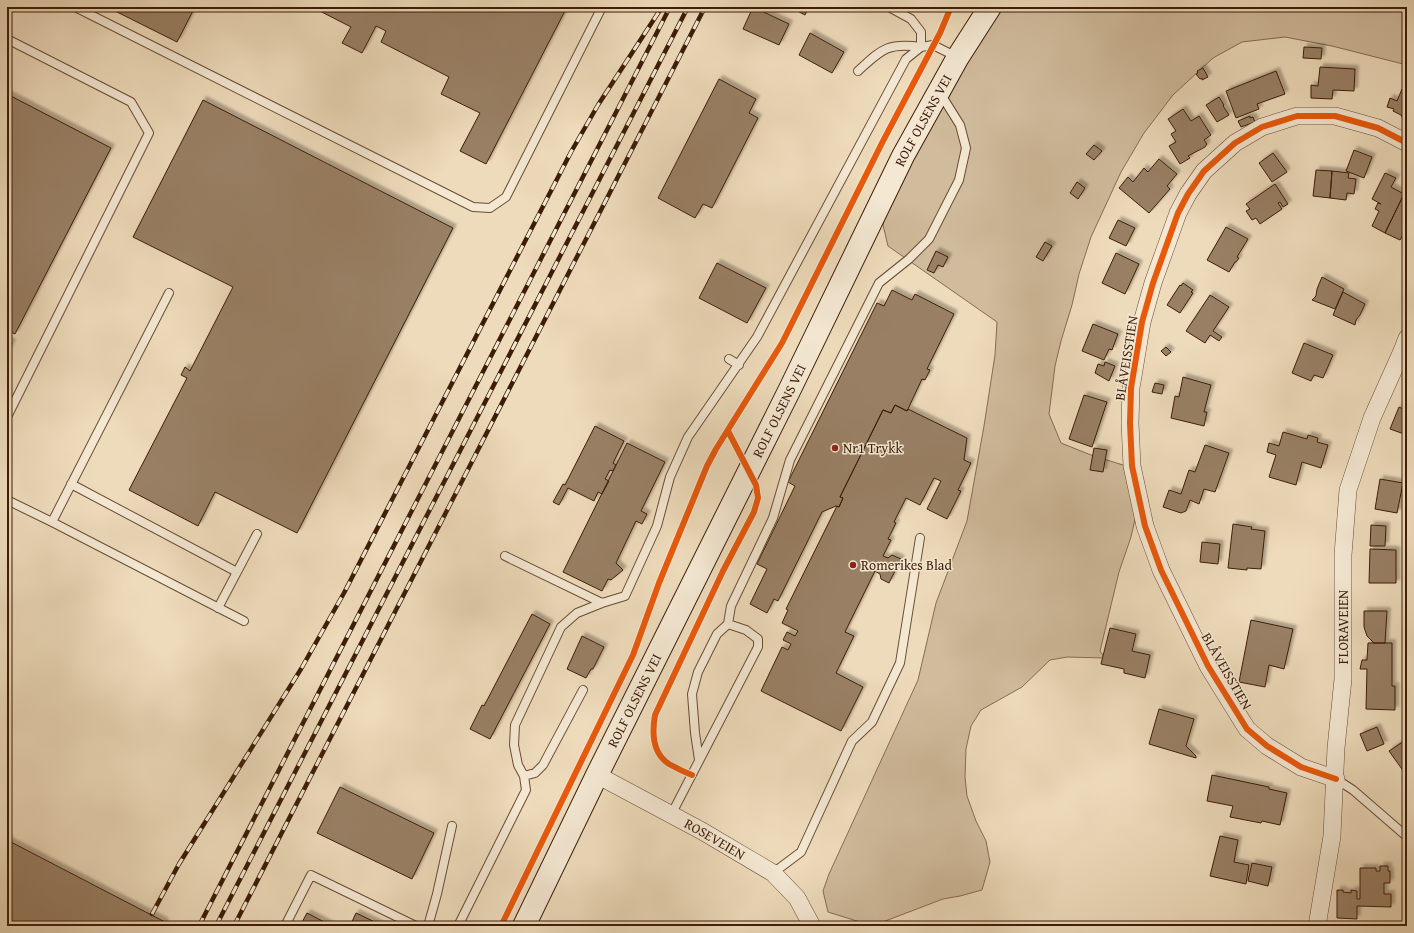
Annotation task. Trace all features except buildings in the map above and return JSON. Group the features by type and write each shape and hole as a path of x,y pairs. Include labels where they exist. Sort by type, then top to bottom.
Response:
{"main road":[{"name":"ROLF OLSENS VEI","path":"524,926 597,775 789,391 903,156 938,91 990,7"}],"street":[{"name":"BLÅVEISSTIEN","path":"1336,779 1301,766 1267,746 1247,729 1208,666 1161,570 1145,526 1132,466 1130,423 1131,388 1142,322 1153,284 1178,213 1188,194 1204,171 1234,143 1262,127 1297,116 1335,116 1378,128 1407,143"},
{"name":"FLORAVEIEN","path":"1318,926 1332,836 1336,779 1336,748 1343,679 1343,555 1348,490 1372,418 1407,338"},
{"name":"ROSEVEIEN","path":"597,775 773,873 797,898 812,926"}],"lane":[{"path":"75,7 473,207 490,208 506,197 602,7"},
{"path":"889,7 911,19 921,32 921,47"},
{"path":"7,39 132,102 149,133 7,417"},
{"path":"858,71 882,50 904,44 921,47 933,45 958,57"},
{"path":"458,926 526,790 524,776 518,765 514,745 515,725 561,627 577,613 625,596 657,526 670,477 688,437 757,338 906,59 921,47"},
{"path":"699,760 692,694 698,672 717,634 728,624 731,606 773,518 790,460 879,282 909,259 929,239 959,180 966,148 960,125 938,91"},
{"path":"52,522 169,293"},
{"path":"729,359 739,365"},
{"path":"71,484 237,572"},
{"path":"7,500 244,621"},
{"path":"218,608 257,534"},
{"path":"773,873 801,852 852,741 872,722 900,663 920,538"},
{"path":"505,556 602,603"},
{"path":"671,815 758,647 758,639 746,630 728,624"},
{"path":"524,776 535,773 543,765 583,690"},
{"path":"1336,779 1353,790 1405,835"},
{"path":"428,926 437,894 452,826"},
{"path":"285,926 311,875 416,926"}],"shaded area":[{"path":"996,7 1407,7 1407,65 1332,46 1285,37 1242,42 1213,58 1173,95 1144,133 1121,172 1091,237 1079,274 1055,366 1049,414 1061,443 1091,455 1123,465 1137,472 1138,506 1131,537 1119,572 1100,651 1105,658 1067,657 1050,660 1022,687 981,710 971,726 966,749 965,777 967,796 976,821 986,841 990,862 982,890 943,899 880,923 860,922 828,912 823,891 829,874 918,680 936,603 967,521 995,355 997,322 888,246 883,225 887,210 911,162"}],"railway":[{"path":"152,914 179,864 301,669 344,593 571,152 598,105 662,7"},
{"path":"199,926 670,7"},
{"path":"216,926 688,7"},
{"path":"234,926 705,7"}],"cycle path":[{"path":"501,926 633,655 659,583 707,466 782,343 883,141 940,33 951,7"},
{"path":"1336,779 1301,767 1267,746 1247,729 1208,666 1161,570 1145,526 1132,466 1130,423 1131,388 1142,322 1153,283 1178,213 1188,194 1204,171 1235,143 1262,127 1297,116 1335,116 1378,128 1407,143"},
{"path":"692,775 669,764 659,754 654,742 654,722 655,715 723,571 754,512 758,498 756,485 728,431"}],"place":[{"name":"Nr1 Trykk","path":"835,448"},
{"name":"Romerikes Blad","path":"853,565"}]}
